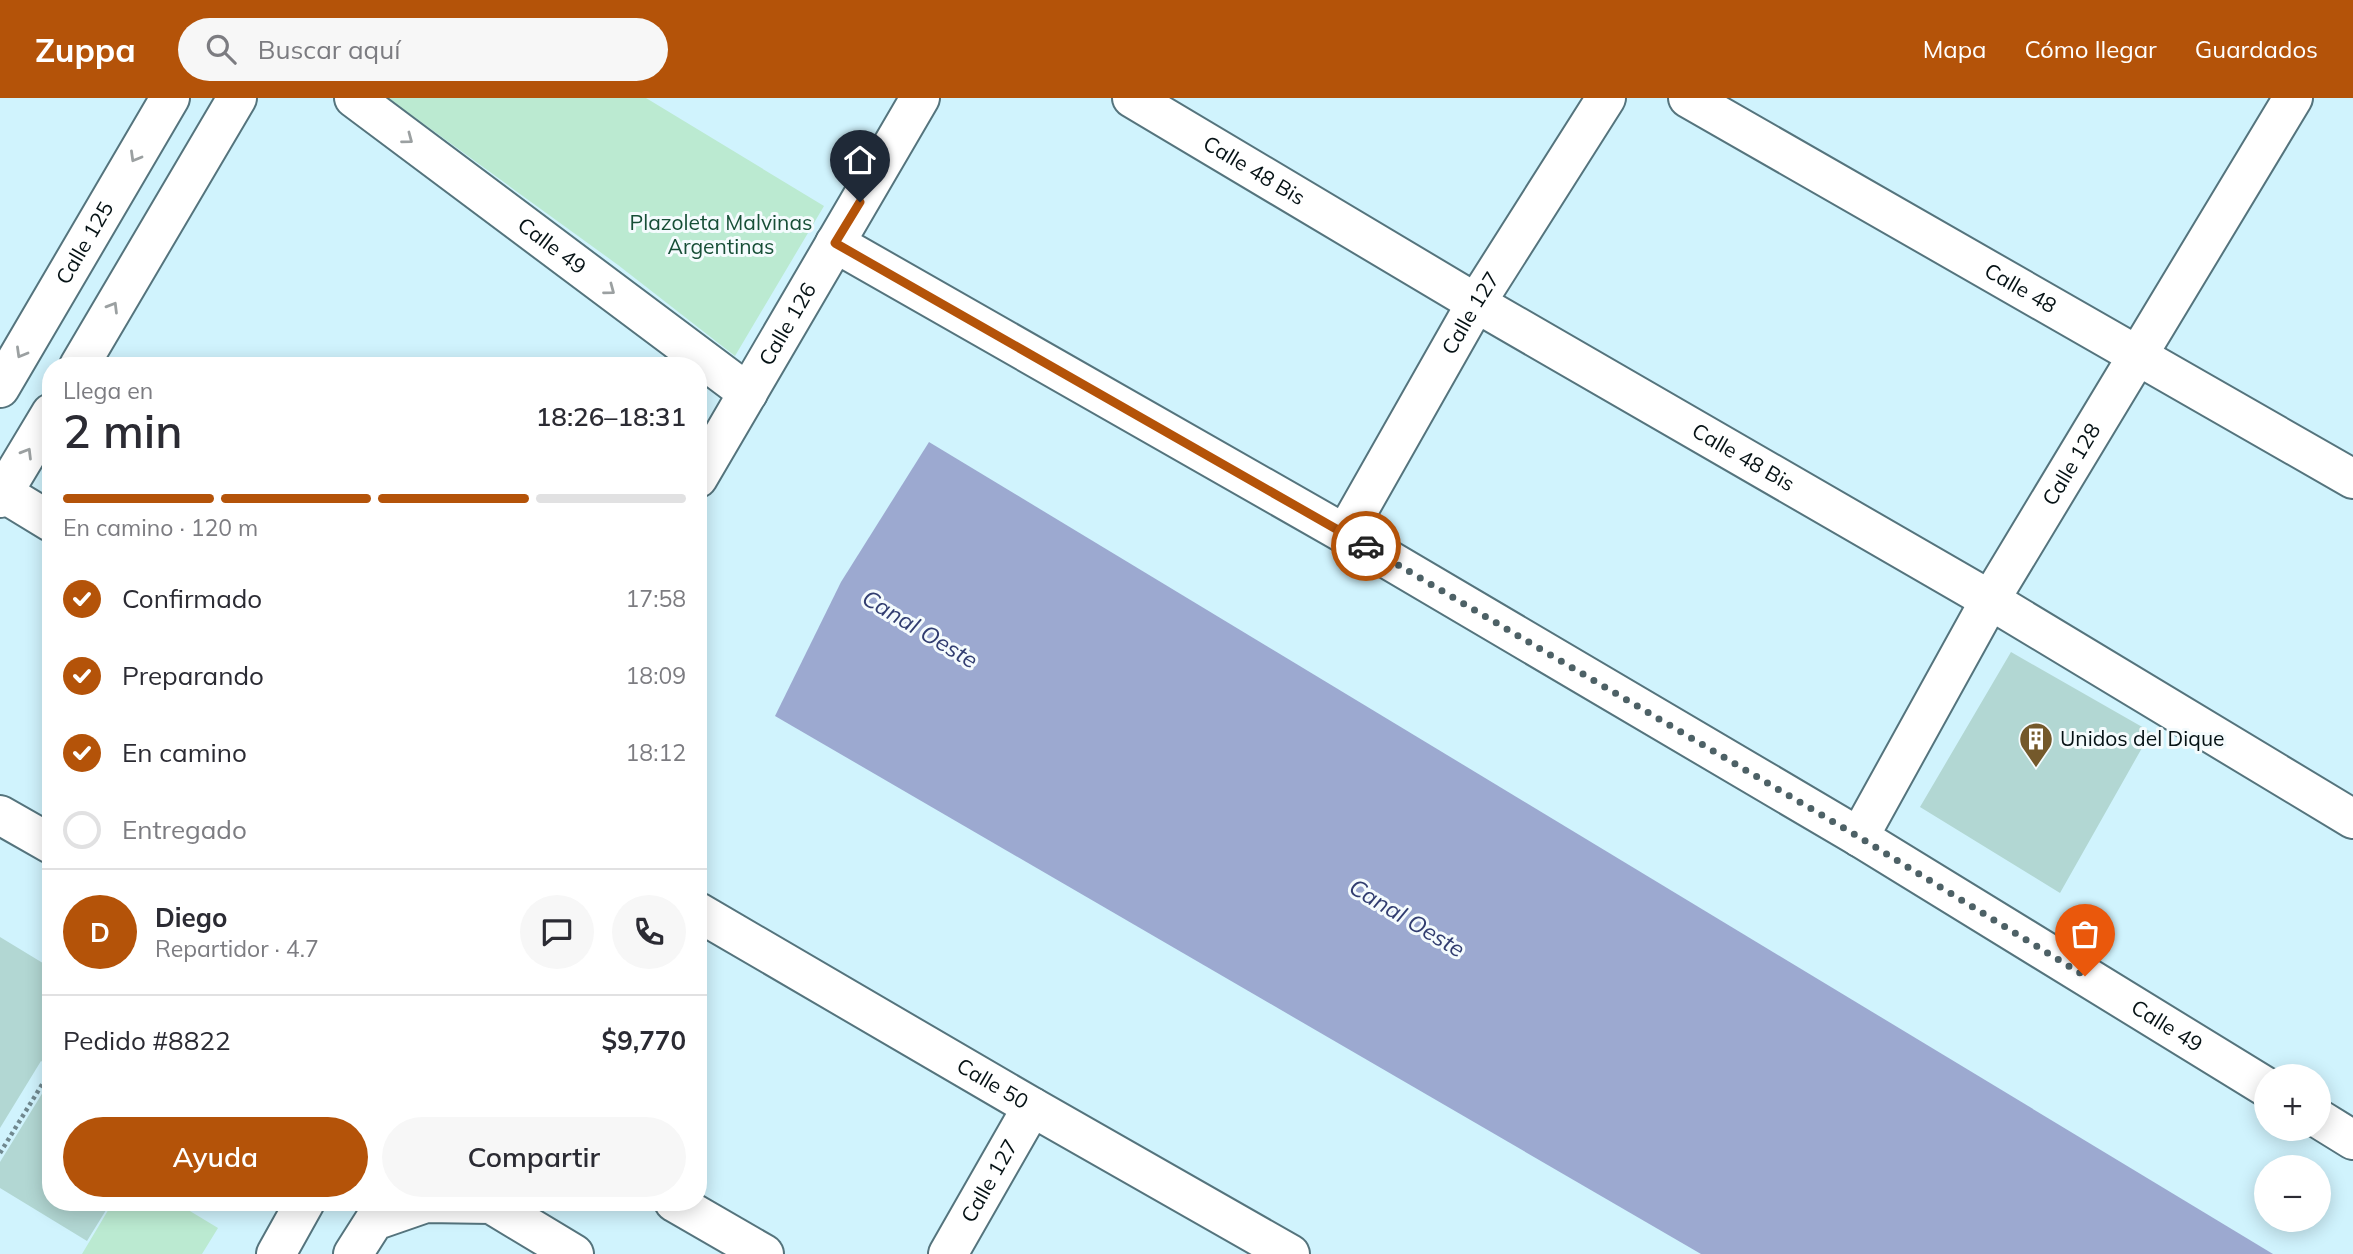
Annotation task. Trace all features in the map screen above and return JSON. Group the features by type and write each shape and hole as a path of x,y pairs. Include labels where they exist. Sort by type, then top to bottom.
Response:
{"street":[{"name":"Calle 125","path":"0,388 170,98"},
{"path":"84,357 237,98"},
{"name":"Calle 49","path":"354,98 700,357"},
{"name":"Calle 126","path":"707,463 920,98"},
{"name":"Calle 48 Bis","path":"1132,98 1476,303 1990,600 2353,819"},
{"name":"Calle 127","path":"1345,534 1476,303 1606,98"},
{"name":"Calle 48","path":"1688,98 2353,479"},
{"name":"Calle 128","path":"1859,837 1990,600 2292,98"},
{"name":"Calle 49","path":"835,243 1345,534 1859,837 2254,1080"},
{"name":"Calle 49","path":"707,362 748,393"},
{"path":"42,428 1,494 42,517"},
{"path":"0,815 42,839"},
{"name":"Calle 50","path":"707,917 1290,1254"},
{"name":"Calle 127","path":"948,1254 1032,1107"},
{"path":"2331,1126 2353,1140"},
{"path":"276,1254 300,1211"},
{"path":"353,1254 374,1221 403,1211"},
{"path":"503,1211 574,1254"},
{"path":"690,1211 764,1254"}],"path":[{"path":"0,1153 42,1085"}],"green space":[{"name":"Plazoleta Malvinas Argentinas","path":"388,98 646,98 824,206 735,356 618,265"},
{"path":"108,1211 190,1211 218,1228 202,1254 82,1254"}],"water":[{"name":"Canal Oeste","path":"929,442 2273,1254 1701,1254 775,716 841,582"}],"building":[{"name":"Unidos del Dique","path":"2011,652 2151,732 2060,893 1920,807"},
{"path":"0,937 42,963 42,1062 0,1128"},
{"path":"42,1094 42,1211 105,1211 87,1241 0,1188 0,1162"}],"way so far":[{"path":"1366,546 1859,837 2085,976"}],"place":[{"name":"Unidos del Dique","path":"2036,769"}],"route":[{"path":"860,202 835,243 1366,546"}]}
